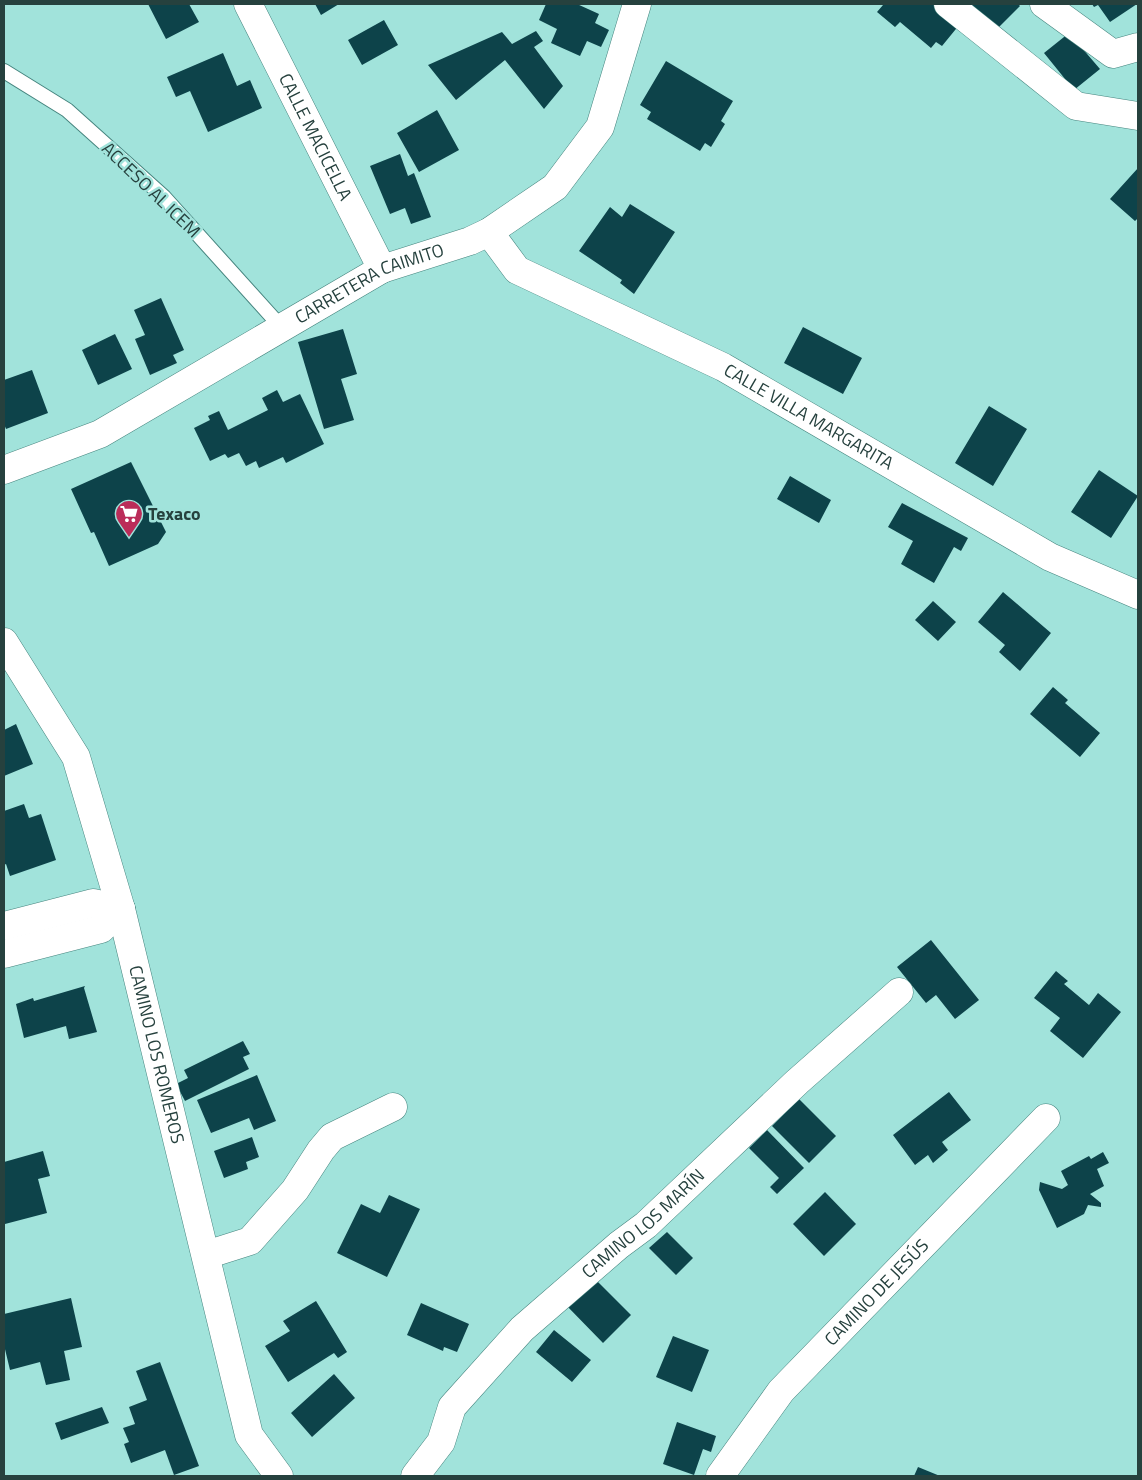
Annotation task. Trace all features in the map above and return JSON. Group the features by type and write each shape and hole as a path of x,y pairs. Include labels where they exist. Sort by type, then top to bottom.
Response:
{"street":[{"name":"CALLE MACICELLA","path":"248,4 382,269"},
{"name":"CARRETERA CAIMITO","path":"4,470 100,434 382,269 470,241 489,232 555,187 600,127 637,4"},
{"path":"948,4 1076,106 1138,116"},
{"path":"1044,4 1114,54 1138,47"},
{"name":"CALLE VILLA MARGARITA","path":"489,232 517,270 723,368 1050,557 1138,595"},
{"name":"CAMINO LOS ROMEROS","path":"4,642 76,757 121,909 249,1435 279,1476"},
{"path":"4,926 93,903 121,909"},
{"path":"4,954 101,929 121,909"},
{"name":"CAMINO LOS MARÍN","path":"415,1476 442,1442 452,1407 522,1330 619,1245 646,1225 797,1082 899,992"},
{"path":"206,1255 250,1241 295,1190 321,1150 332,1137 393,1107"},
{"name":"CAMINO DE JESÚS","path":"720,1476 781,1391 1046,1118"}],"lane":[{"name":"ACCESO AL ICEM","path":"4,70 67,110 164,197 282,328"}],"building":[{"path":"148,4 189,4 199,22 166,39"},
{"path":"315,4 339,4 321,15"},
{"path":"546,4 577,4 599,14 595,23 609,30 601,47 587,41 580,56 551,43 557,29 539,20"},
{"path":"882,4 936,4 960,24 942,46 936,42 931,48 900,22 895,27 877,12"},
{"path":"971,4 1018,4 1020,6 996,30"},
{"path":"1092,4 1137,4 1110,22 1098,5 1094,7"},
{"path":"384,20 398,45 362,65 348,40"},
{"path":"536,31 543,41 534,47 563,86 544,109 505,60 456,100 428,65 502,32 512,44"},
{"path":"1069,33 1100,69 1074,90 1044,53"},
{"path":"223,53 237,86 250,80 262,108 208,132 190,91 176,97 167,77"},
{"path":"666,61 733,101 721,121 725,124 711,147 705,143 700,151 647,119 651,112 640,105"},
{"path":"437,110 459,150 419,172 397,133"},
{"path":"400,154 408,176 414,173 431,217 411,224 405,208 390,214 370,166"},
{"path":"1138,168 1138,218 1135,221 1110,199"},
{"path":"630,204 675,232 634,294 620,283 622,280 579,251 610,207 622,217"},
{"path":"161,298 184,350 173,355 177,363 150,375 135,339 145,335 134,310"},
{"path":"803,327 862,358 843,394 784,363"},
{"path":"343,329 357,374 341,379 354,420 324,429 298,342"},
{"path":"115,334 132,369 98,385 82,350"},
{"path":"32,370 48,413 6,429 4,424 4,380"},
{"path":"277,390 283,402 300,394 324,444 286,463 283,457 259,468 256,461 246,466 239,453 228,458 225,454 210,461 194,428 210,420 208,416 219,411 228,430 268,410 262,398"},
{"path":"989,406 1027,429 993,486 955,463"},
{"path":"131,462 166,532 158,544 109,566 94,532 91,533 71,489"},
{"path":"1099,470 1138,496 1111,538 1071,512"},
{"path":"790,476 831,500 819,523 777,499"},
{"path":"902,503 968,538 961,551 954,547 934,583 901,564 913,541 888,527"},
{"path":"1003,592 1051,633 1020,671 999,652 1005,645 978,622"},
{"path":"933,601 956,622 938,641 915,620"},
{"path":"1053,687 1068,700 1065,703 1100,733 1080,757 1030,714"},
{"path":"16,724 33,764 4,776 4,730"},
{"path":"24,804 29,818 41,814 56,860 10,876 6,864 4,865 4,811"},
{"path":"931,940 979,1000 955,1019 936,995 926,1003 897,967"},
{"path":"1056,971 1068,981 1064,984 1089,1005 1098,993 1121,1012 1083,1058 1050,1031 1060,1018 1034,998"},
{"path":"85,986 97,1032 69,1039 66,1026 24,1038 16,1004 33,998 34,1001"},
{"path":"243,1041 250,1054 243,1057 249,1069 185,1101 176,1084 188,1078 184,1070"},
{"path":"257,1075 276,1121 254,1130 249,1118 211,1133 197,1100"},
{"path":"949,1092 971,1120 942,1142 948,1150 933,1163 928,1155 915,1165 893,1135"},
{"path":"799,1099 836,1136 809,1163 772,1126"},
{"path":"767,1130 804,1168 777,1194 770,1187 779,1178 749,1148"},
{"path":"252,1137 259,1157 246,1162 248,1169 224,1178 214,1151"},
{"path":"43,1151 50,1176 38,1179 47,1213 5,1224 4,1162"},
{"path":"1103,1152 1109,1163 1097,1169 1104,1186 1090,1194 1101,1203 1101,1207 1088,1205 1084,1214 1057,1228 1039,1190 1040,1182 1062,1189 1068,1185 1061,1171 1089,1156 1091,1159"},
{"path":"825,1192 856,1224 824,1256 793,1224"},
{"path":"389,1195 420,1209 387,1277 337,1253 361,1204 380,1213"},
{"path":"667,1232 693,1258 676,1275 649,1248"},
{"path":"594,1278 631,1315 603,1343 566,1305"},
{"path":"71,1298 82,1347 64,1351 70,1380 46,1385 40,1362 10,1370 4,1345 4,1314"},
{"path":"316,1301 347,1352 338,1358 334,1353 288,1382 265,1346 290,1331 283,1321"},
{"path":"421,1303 469,1324 457,1352 444,1347 443,1351 407,1335"},
{"path":"554,1330 591,1360 572,1382 536,1352"},
{"path":"673,1336 709,1350 692,1392 656,1377"},
{"path":"160,1362 199,1466 174,1475 165,1450 131,1463 124,1444 129,1442 123,1428 135,1424 129,1407 147,1400 136,1371"},
{"path":"334,1374 355,1398 312,1437 291,1413"},
{"path":"102,1407 109,1423 61,1440 55,1423"},
{"path":"677,1422 716,1436 711,1452 703,1449 694,1475 663,1464"},
{"path":"918,1467 940,1476 914,1476"}],"place":[{"name":"Texaco","path":"129,538"}]}
